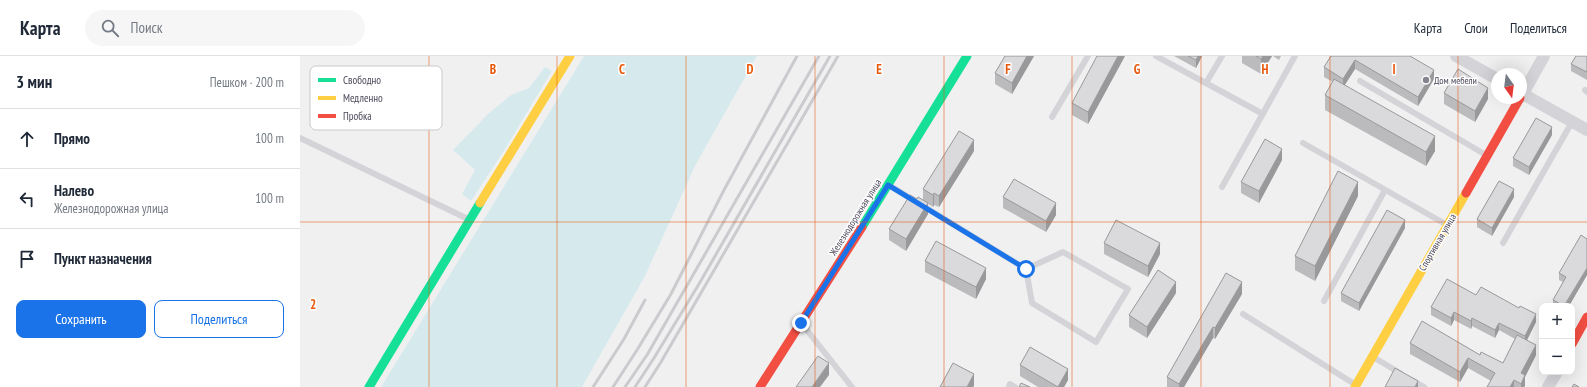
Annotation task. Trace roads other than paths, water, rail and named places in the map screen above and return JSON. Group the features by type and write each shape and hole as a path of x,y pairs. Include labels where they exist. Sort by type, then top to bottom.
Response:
{"street":[{"path":"368,387 570,56"},
{"name":"Железнодорожная улица","path":"760,387 888,185 967,56"},
{"path":"1456,56 1491,76"},
{"name":"Спортивная улица","path":"1527,85 1544,56"},
{"path":"1527,98 1587,130"},
{"name":"Спортивная улица","path":"1355,386 1516,104"},
{"path":"1575,339 1587,317"},
{"path":"1548,387 1555,375"}],"lane":[{"path":"1052,118 1088,56"},
{"path":"1156,56 1263,114"},
{"path":"1206,83 1222,56"},
{"path":"1222,187 1295,56"},
{"path":"1360,81 1487,156"},
{"path":"1503,243 1572,122"},
{"path":"300,138 470,220"},
{"path":"1303,143 1447,225"},
{"path":"888,185 1026,269 1032,303 1096,342 1128,289 1063,252 1026,269"},
{"path":"1324,301 1385,190"},
{"path":"1243,314 1355,386"},
{"path":"801,323 852,387"},
{"path":"1372,357 1424,387"},
{"path":"1009,387 1010,384 1015,387"}],"railway":[{"path":"613,387 671,294 724,190 797,56"},
{"path":"625,387 647,355 819,56"},
{"path":"635,387 699,284 830,56"},
{"path":"645,387 661,362 838,56"},
{"path":"593,387 624,339 645,300"}],"place":[{"name":"Дом мебели","path":"1426,80"}]}
